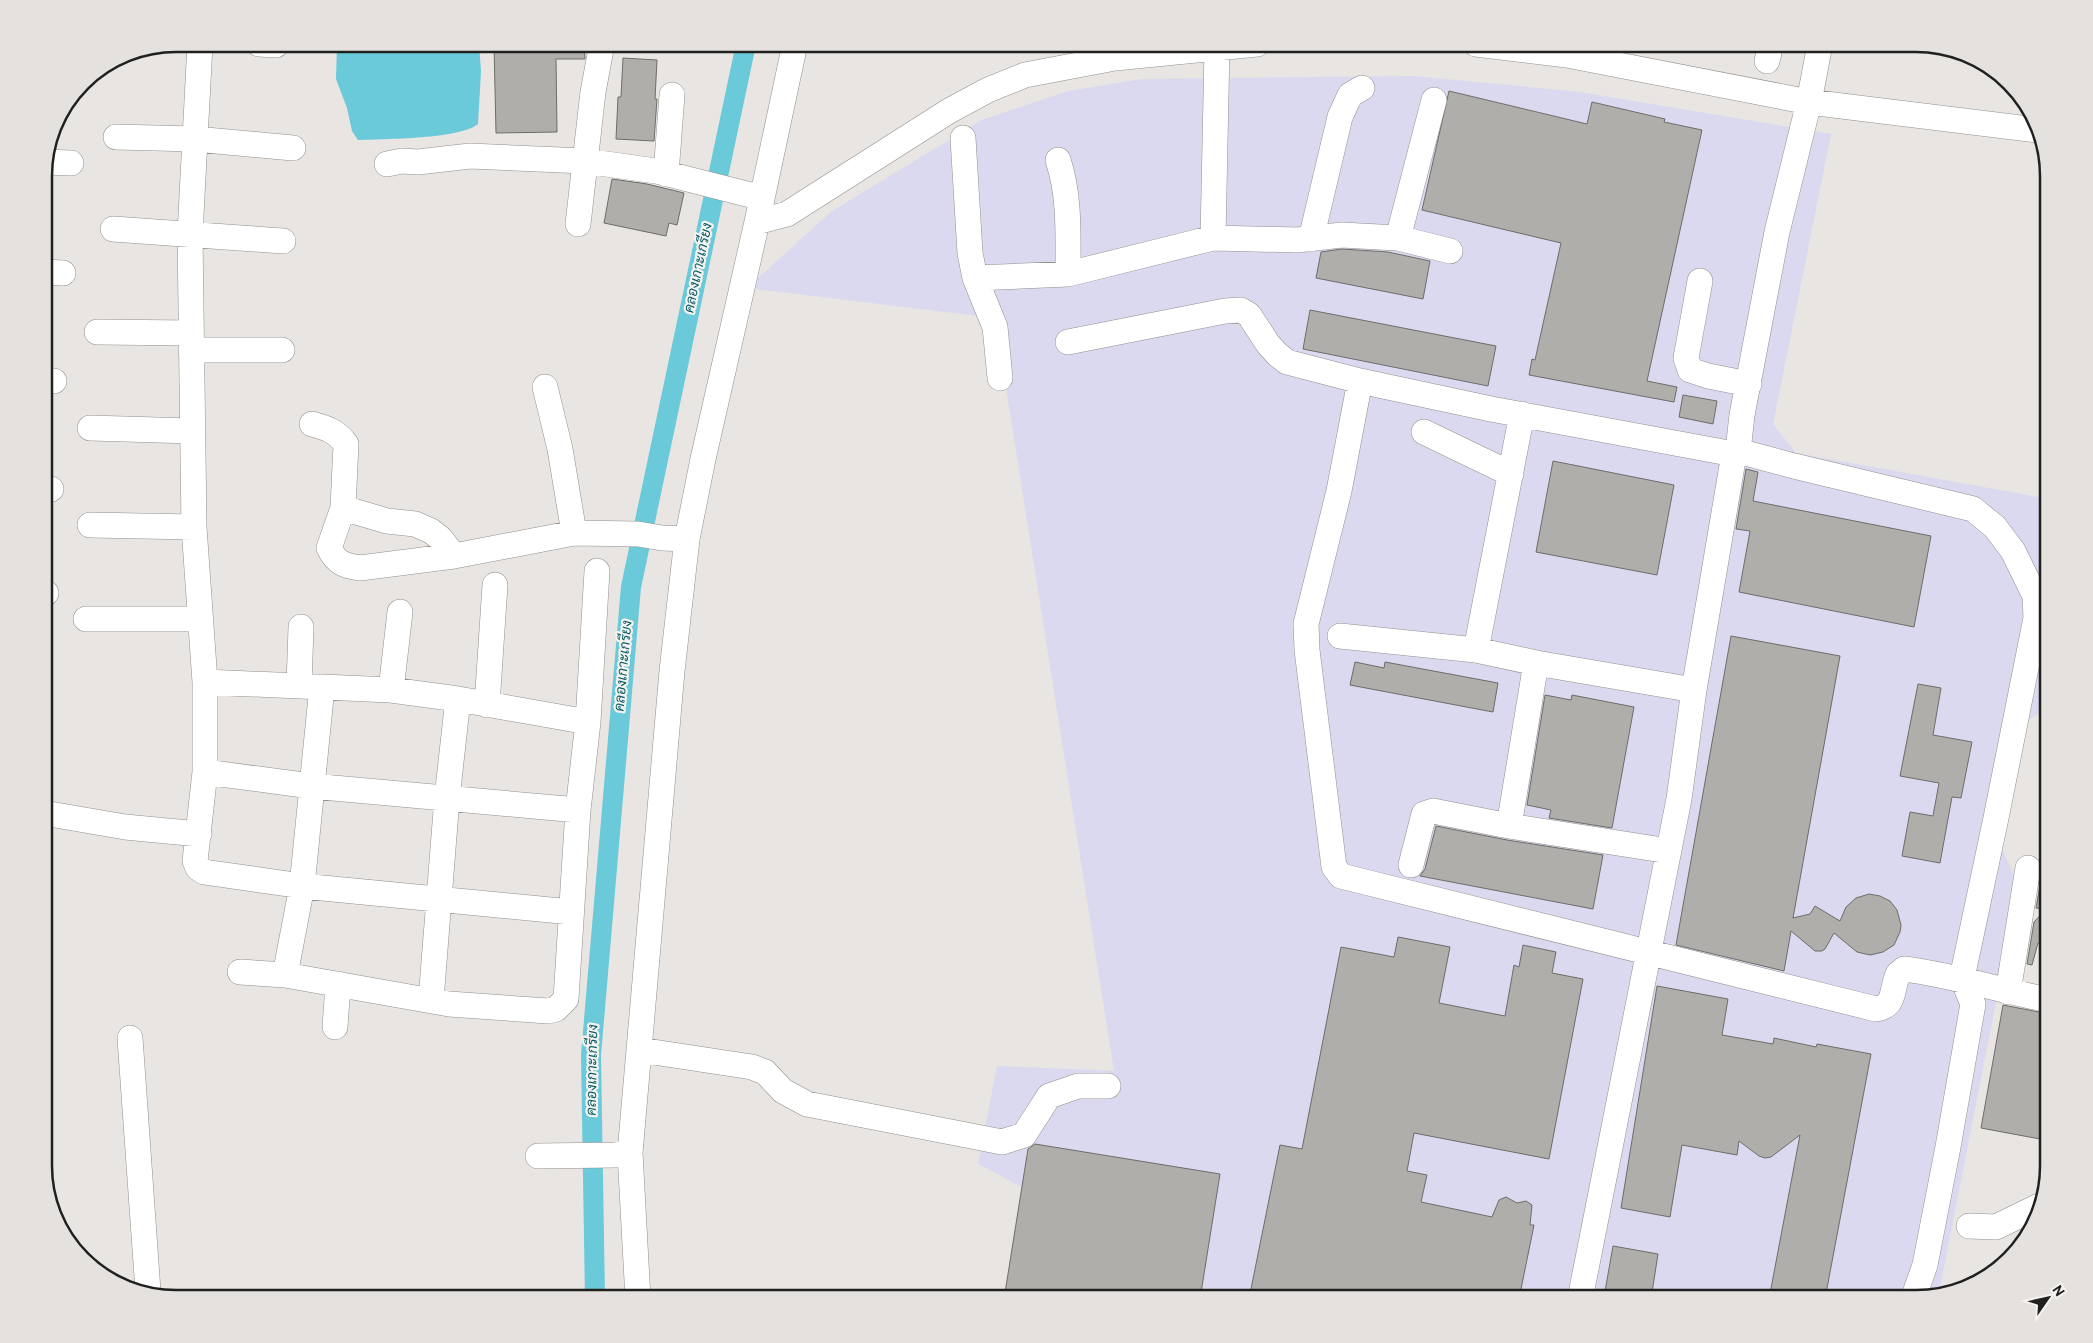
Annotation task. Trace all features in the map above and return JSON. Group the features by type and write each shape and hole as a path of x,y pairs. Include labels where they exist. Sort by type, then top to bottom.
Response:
{"street":[{"path":"757,222 787,214 949,111 988,90 1025,75 1115,58 1172,52"},
{"path":"1213,238 1217,52"},
{"path":"1544,52 1567,55 1809,102 2031,129"},
{"path":"1582,1290 1679,798 1694,690 1777,232 1809,102 1818,52"},
{"path":"200,53 190,234 194,527 204,682 205,772 195,861 198,868 204,872 302,886 571,912"},
{"path":"578,224 593,92 600,53"},
{"path":"637,1290 622,1154 640,1050 672,671 687,539 705,449 757,222 754,196 793,53"},
{"path":"1311,238 1340,117 1350,96 1362,88"},
{"path":"666,174 672,95"},
{"path":"1398,238 1434,100"},
{"path":"116,137 195,140 293,148"},
{"path":"963,138 970,253 975,278 995,327 1000,378"},
{"path":"387,164 402,161 418,162 470,156 585,161 666,174 754,196"},
{"path":"1058,160 1062,171 1068,226 1068,274"},
{"path":"54,162 71,163"},
{"path":"113,229 283,241"},
{"path":"975,278 1068,274 1213,238 1297,240 1342,235 1398,238 1450,251"},
{"path":"1700,281 1686,358 1690,370 1708,376 1749,384"},
{"path":"1068,342 1225,311 1241,310 1249,315 1268,344 1287,362 1360,381 1522,414 1736,453 1973,509 1995,527 2013,551 2036,596 2036,618 1962,978 1973,1004 1925,1265 1916,1290"},
{"path":"97,332 282,350"},
{"path":"1360,381 1339,491 1306,624 1307,650 1334,867 1341,876 1649,954 1876,1008 1889,1004 1898,974 1904,970 1962,978 2008,992 2040,998"},
{"path":"545,387 560,450 574,533"},
{"path":"1476,650 1522,414"},
{"path":"312,424 328,428 339,434 346,444 343,508 330,548 334,558 347,566 360,568 454,556 574,533 687,539"},
{"path":"90,428 192,431"},
{"path":"1424,432 1511,474"},
{"path":"343,508 387,521 415,524 431,531 440,538 454,556"},
{"path":"90,525 194,527"},
{"path":"240,972 285,975 449,1004 548,1011 556,1009 566,999 578,810 588,722 597,571"},
{"path":"487,705 495,585"},
{"path":"391,690 400,612"},
{"path":"86,619 200,619"},
{"path":"285,975 302,886 311,786 310,687 301,627"},
{"path":"1340,636 1476,650 1536,663 1694,690"},
{"path":"1509,826 1536,663"},
{"path":"204,682 391,690 458,699 588,722"},
{"path":"431,1000 447,798 458,699"},
{"path":"205,772 311,786 578,810"},
{"path":"1411,865 1424,814 1433,810 1509,826 1669,851"},
{"path":"53,815 125,827 198,834"},
{"path":"2008,992 2028,868"},
{"path":"335,1027 338,984"},
{"path":"130,1038 148,1287"},
{"path":"640,1050 752,1067 765,1072 783,1092 807,1104 1002,1142 1024,1135 1049,1096 1078,1086 1108,1086"},
{"path":"538,1156 622,1154"},
{"path":"1969,1226 1996,1227 2033,1209"}],"shaded area":[{"path":"1414,76 1580,92 1831,134 1773,424 1796,453 2040,497 2040,712 2025,723 1996,836 2019,885 1940,1288 1917,1290 1006,1290 1022,1187 978,1164 997,1066 1114,1071 995,318 747,288 832,211 982,120 1068,91 1142,79"}],"water":[{"path":"337,53 480,53 481,71 478,124 455,133 358,140 352,131 347,108 336,79"}],"building":[{"path":"494,53 585,53 585,59 556,59 557,132 496,133"},
{"path":"623,58 657,60 654,141 616,139 618,97 621,97"},
{"path":"1449,91 1587,124 1592,102 1665,119 1664,122 1702,130 1647,381 1677,387 1674,402 1529,375 1532,359 1535,360 1561,243 1422,210"},
{"path":"612,179 647,184 684,193 677,225 669,223 666,236 604,223"},
{"path":"1342,249 1388,252 1430,261 1423,299 1316,278 1321,252"},
{"path":"1310,310 1496,346 1488,386 1303,349"},
{"path":"1683,395 1717,401 1713,424 1679,417"},
{"path":"1553,461 1674,485 1657,575 1536,552"},
{"path":"1746,469 1758,472 1753,501 1931,536 1914,627 1739,592 1750,531 1736,529"},
{"path":"1731,636 1840,656 1793,918 1810,914 1815,906 1840,921 1846,907 1856,898 1869,894 1880,896 1890,901 1897,910 1901,925 1894,945 1883,952 1870,955 1857,952 1834,933 1825,949 1815,951 1791,931 1784,971 1676,945"},
{"path":"1355,662 1384,668 1385,662 1498,683 1493,712 1350,685"},
{"path":"1918,684 1941,688 1933,735 1972,742 1961,798 1952,797 1940,863 1902,856 1910,812 1933,816 1939,783 1900,776"},
{"path":"1545,695 1571,700 1572,695 1634,707 1612,828 1549,818 1551,810 1527,805"},
{"path":"1436,826 1507,840 1603,855 1593,909 1420,876 1425,869"},
{"path":"2040,886 2040,908 2036,908"},
{"path":"2040,916 2040,943 2038,943 2032,965 2027,964 2034,922"},
{"path":"1398,937 1450,947 1439,1003 1505,1016 1514,965 1519,967 1523,945 1556,952 1552,973 1583,979 1549,1159 1414,1133 1407,1171 1427,1175 1421,1202 1492,1217 1499,1200 1506,1197 1517,1203 1526,1201 1532,1205 1530,1225 1534,1225 1521,1290 1251,1290 1280,1145 1302,1149 1341,947 1394,957"},
{"path":"1657,986 1728,999 1722,1035 1773,1044 1774,1038 1816,1047 1817,1044 1871,1054 1827,1290 1771,1290 1800,1135 1771,1157 1765,1158 1759,1156 1739,1141 1737,1155 1682,1145 1670,1217 1621,1208"},
{"path":"2003,1005 2040,1012 2040,1139 1981,1128"},
{"path":"1035,1144 1220,1174 1201,1290 1005,1290 1028,1149"},
{"path":"1613,1246 1658,1254 1652,1290 1605,1290"}],"waterway":[{"name":"คลองเกาะเกรียง","path":"595,1290 591,1055 631,587 744,53"}]}
